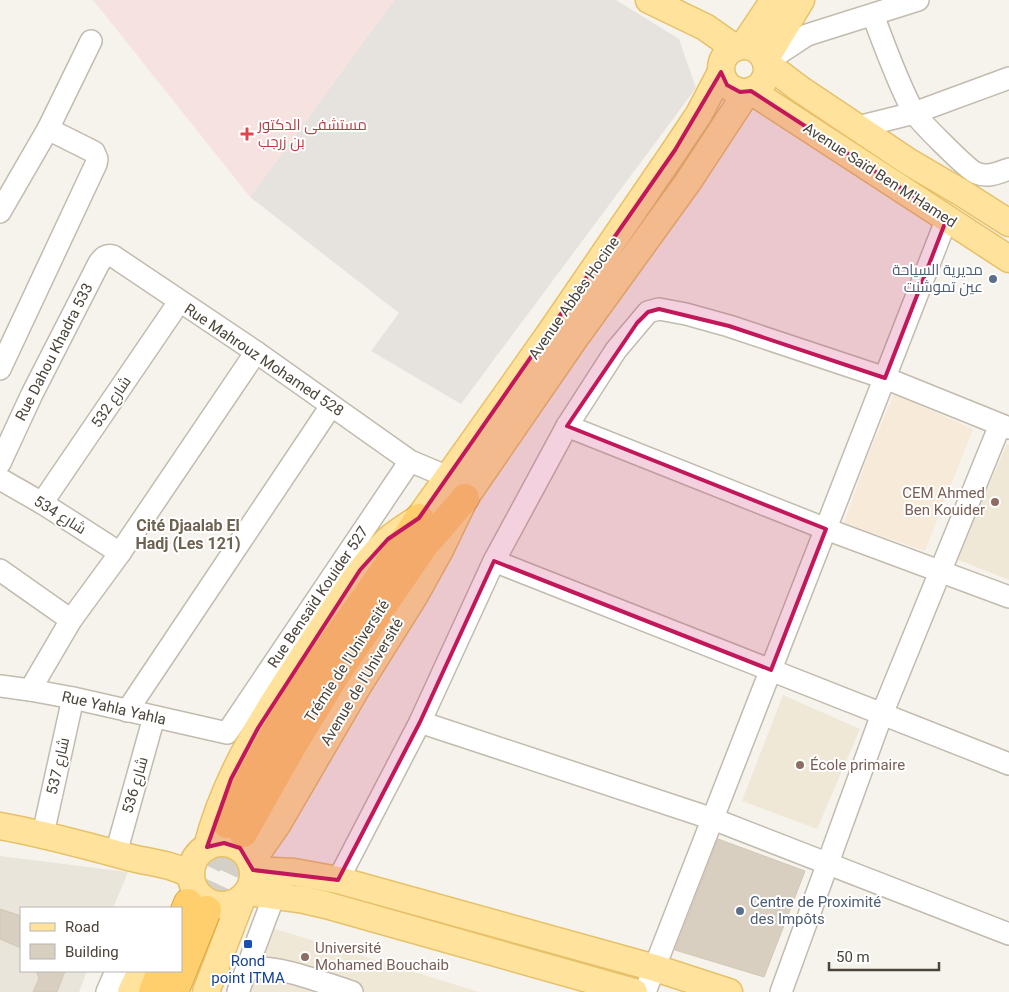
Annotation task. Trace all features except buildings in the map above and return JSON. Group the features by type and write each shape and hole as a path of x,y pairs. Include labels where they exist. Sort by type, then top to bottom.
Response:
{"highway":[{"name":"Trémie de l'Université","path":"419,518 398,551 364,596 287,712 256,766 235,828 291,748 336,674 423,547 456,487"},
{"path":"182,943 189,900"},
{"path":"153,992 161,972"},
{"path":"174,992 177,972"}],"main road":[{"path":"649,0 706,27 730,58"},
{"name":"Avenue Abbès Hocine","path":"456,487 550,333 699,114 730,58 774,0"},
{"path":"730,58 723,79 733,89 740,92 749,92 764,81 766,62 802,0"},
{"path":"730,58 756,49 766,62"},
{"name":"Avenue Saïd Ben M'Hamed","path":"766,62 909,162 968,183 1009,223"},
{"name":"Avenue Abbès Hocine","path":"419,518 456,487 573,341 688,182 749,92"},
{"name":"Avenue Saïd Ben M'Hamed","path":"749,92 1009,259"},
{"name":"Avenue de l'Université","path":"206,992 249,880 277,825 440,550 456,487"},
{"path":"189,900 193,862 204,849 231,779 258,728 360,570 388,540 419,518"},
{"path":"0,826 43,834 124,856 172,866 189,900"},
{"path":"124,856 166,857 204,849 215,843 232,844 247,854 249,880"},
{"path":"189,900 196,891 209,902 226,905 249,880 294,872 338,880 655,968 729,992"},
{"path":"249,880 274,896 326,905 633,992"},
{"path":"131,992 141,972"}],"street":[{"path":"766,62 808,35 873,16 900,4 918,0"},
{"path":"873,16 914,114 964,164 968,183 984,175 992,175 1009,169"},
{"path":"0,212 48,129 91,41"},
{"path":"858,127 914,114 1009,78"},
{"path":"0,369 97,159 94,152 48,129"},
{"path":"633,992 655,968 947,218"},
{"name":"Rue Dahou Khadra 533","path":"0,463 32,394 99,263 104,257 109,255 117,260"},
{"name":"Rue Mahrouz Mohamed 528","path":"117,260 256,352 331,406 416,463 456,487"},
{"name":"532 شارع","path":"42,503 179,302"},
{"path":"338,880 420,722 494,561 567,426 616,350 637,322 648,312 659,309 686,314 729,326 884,378 1004,427 939,571 882,714 781,992"},
{"path":"30,690 71,620 120,552 256,352"},
{"path":"127,711 331,406"},
{"path":"567,426 826,529 1009,598"},
{"name":"Rue Bensaïd Kouider 527","path":"227,733 416,463"},
{"name":"534 شارع","path":"0,479 120,552"},
{"path":"494,561 1009,764"},
{"path":"0,570 71,620"},
{"name":"Rue Yahla Yahla","path":"1,691 30,690 74,698 227,733"},
{"name":"537 شارع","path":"43,834 74,698"},
{"name":"شارع 536","path":"124,856 154,717"},
{"path":"420,722 713,820 1009,934"},
{"path":"238,992 274,896"},
{"path":"247,968 281,969 352,992"},
{"path":"107,992 116,972"}],"highlighted area":[{"path":"721,72 727,85 740,92 751,91 947,218 885,378 729,326 659,309 648,312 637,323 567,426 826,529 771,670 494,561 420,722 338,880 253,870 240,848 224,843 207,847 231,779 258,728 360,570 388,539 419,518 675,150"}],"shaded area":[{"name":"مستشفى الدكتور بن زرجب","path":"93,0 394,0 250,197"},
{"path":"394,0 616,0 679,39 696,88 461,404 371,351 399,313 250,197"},
{"path":"894,394 973,429 925,551 844,523 868,456"},
{"name":"CEM Ahmed Ben Kouider","path":"1007,444 1009,445 1009,580 956,559"},
{"name":"École primaire","path":"783,695 860,729 817,829 742,801"},
{"path":"0,856 128,872 113,907 20,907 20,972 87,972 79,992 0,992"},
{"name":"Université Mohamed Bouchaib","path":"256,923 479,992 229,992"}],"tunnel":[{"path":"188,903 226,827"},
{"path":"207,910 235,850"}],"place":[{"name":"مستشفى الدكتور بن زرجب","path":"247,134"},
{"name":"مديرية السياحة عين تموشنت","path":"993,279"},
{"name":"CEM Ahmed Ben Kouider","path":"995,502"},
{"name":"École primaire","path":"800,765"},
{"name":"Centre de Proximité des Impôts","path":"740,911"},
{"name":"Rond point ITMA","path":"248,944"},
{"name":"Université Mohamed Bouchaib","path":"305,957"}],"district":[{"name":"Cité Djaalab El Hadj (Les 121)","path":"188,534"}]}
